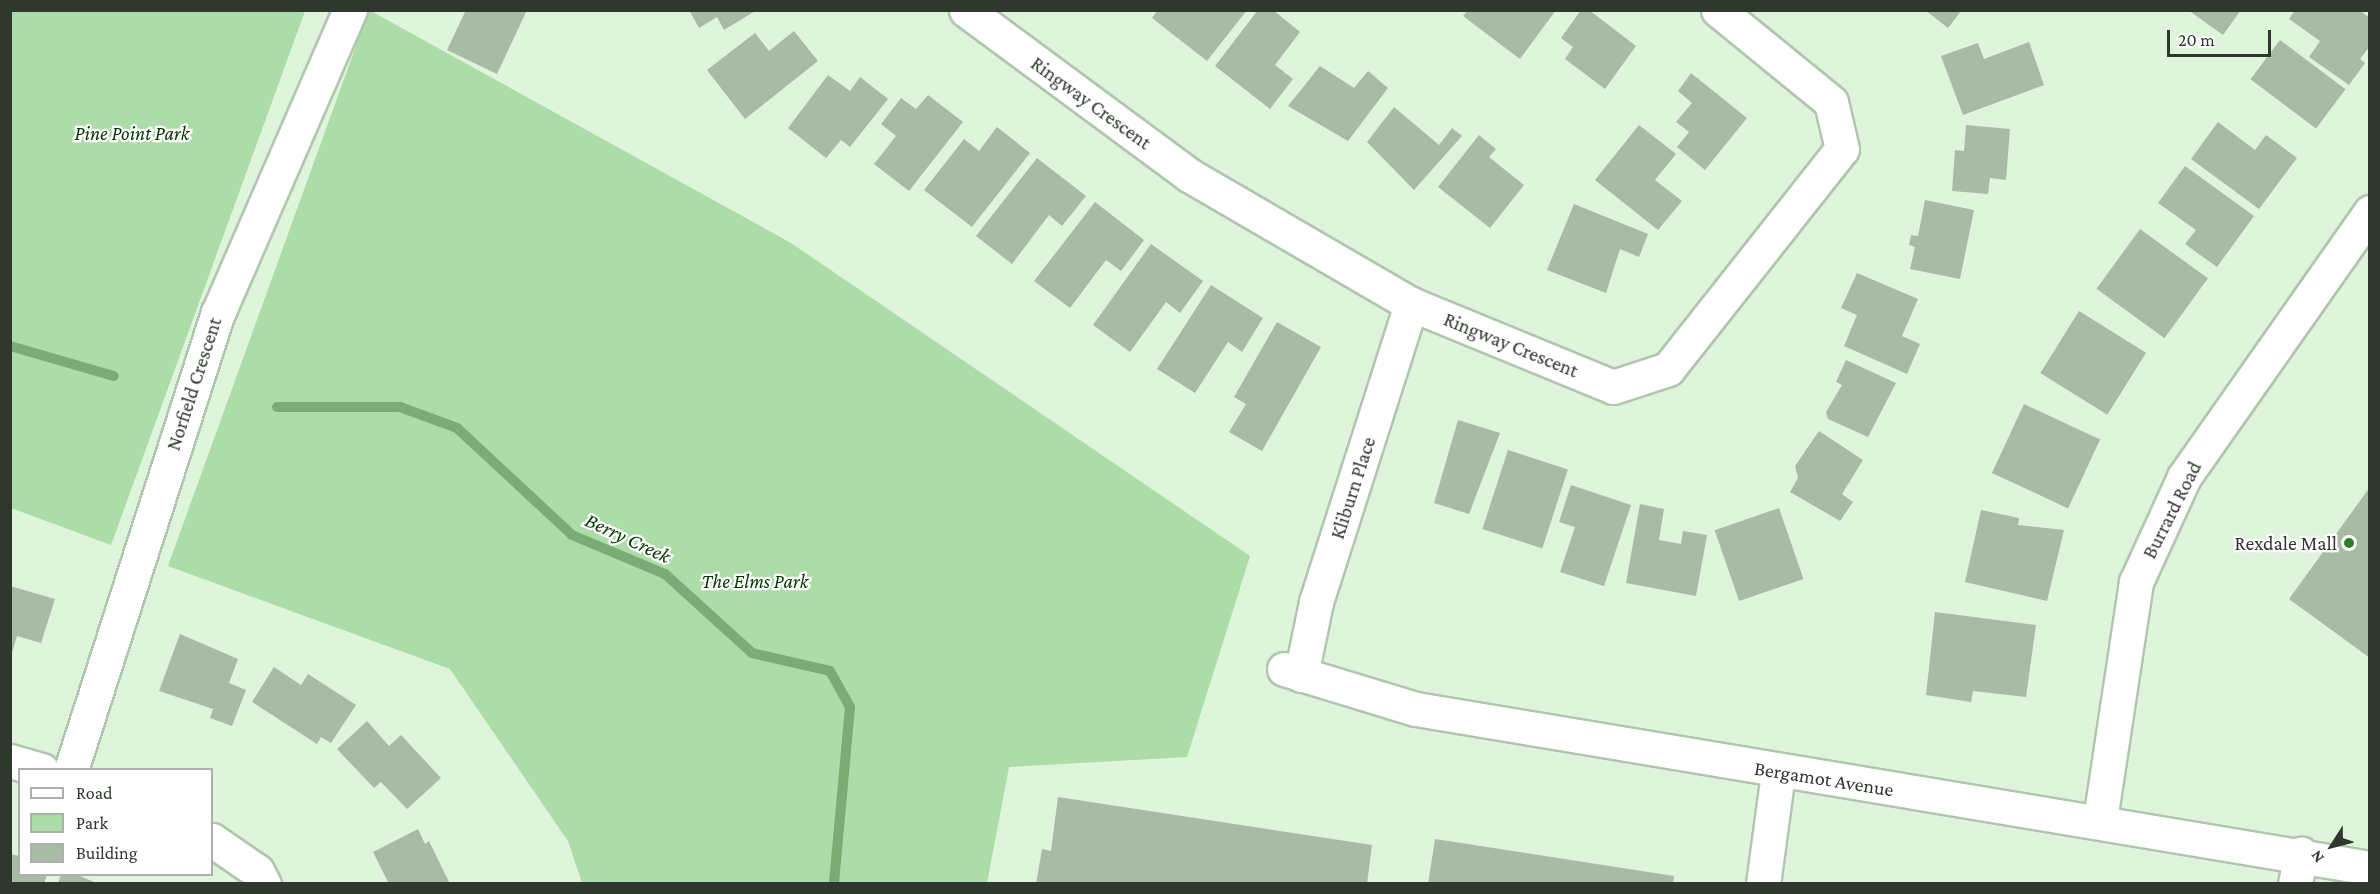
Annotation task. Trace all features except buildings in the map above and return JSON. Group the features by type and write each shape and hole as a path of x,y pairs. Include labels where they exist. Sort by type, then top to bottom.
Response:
{"street":[{"name":"Norfield Crescent","path":"72,768 218,313 350,10"},
{"name":"Ringway Crescent","path":"966,10 1190,175 1411,304 1613,387 1668,369 1842,149 1830,102 1718,10"},
{"name":"Burrard Road","path":"2100,820 2136,582 2184,477 2370,212"},
{"name":"Kliburn Place","path":"1293,672 1411,304"},
{"name":"Bergamot Avenue","path":"1293,672 1416,709 1778,773 2100,820 2311,870 2370,868"},
{"path":"10,761 35,768"},
{"path":"1763,884 1778,773"},
{"path":"213,841 257,871 264,884"}],"green space":[{"name":"The Elms Park","path":"369,10 791,243 1250,556 1187,757 1009,767 987,883 582,883 568,841 450,669 168,566"},
{"name":"Pine Point Park","path":"10,11 305,11 111,545 11,508"}],"waterway":[{"name":"Berry Creek","path":"10,346 114,376"},
{"name":"Berry Creek","path":"277,407 400,407 457,428 572,535 665,574 752,653 830,671 850,707 834,884"}],"place":[{"name":"Rexdale Mall","path":"2349,543"}]}
